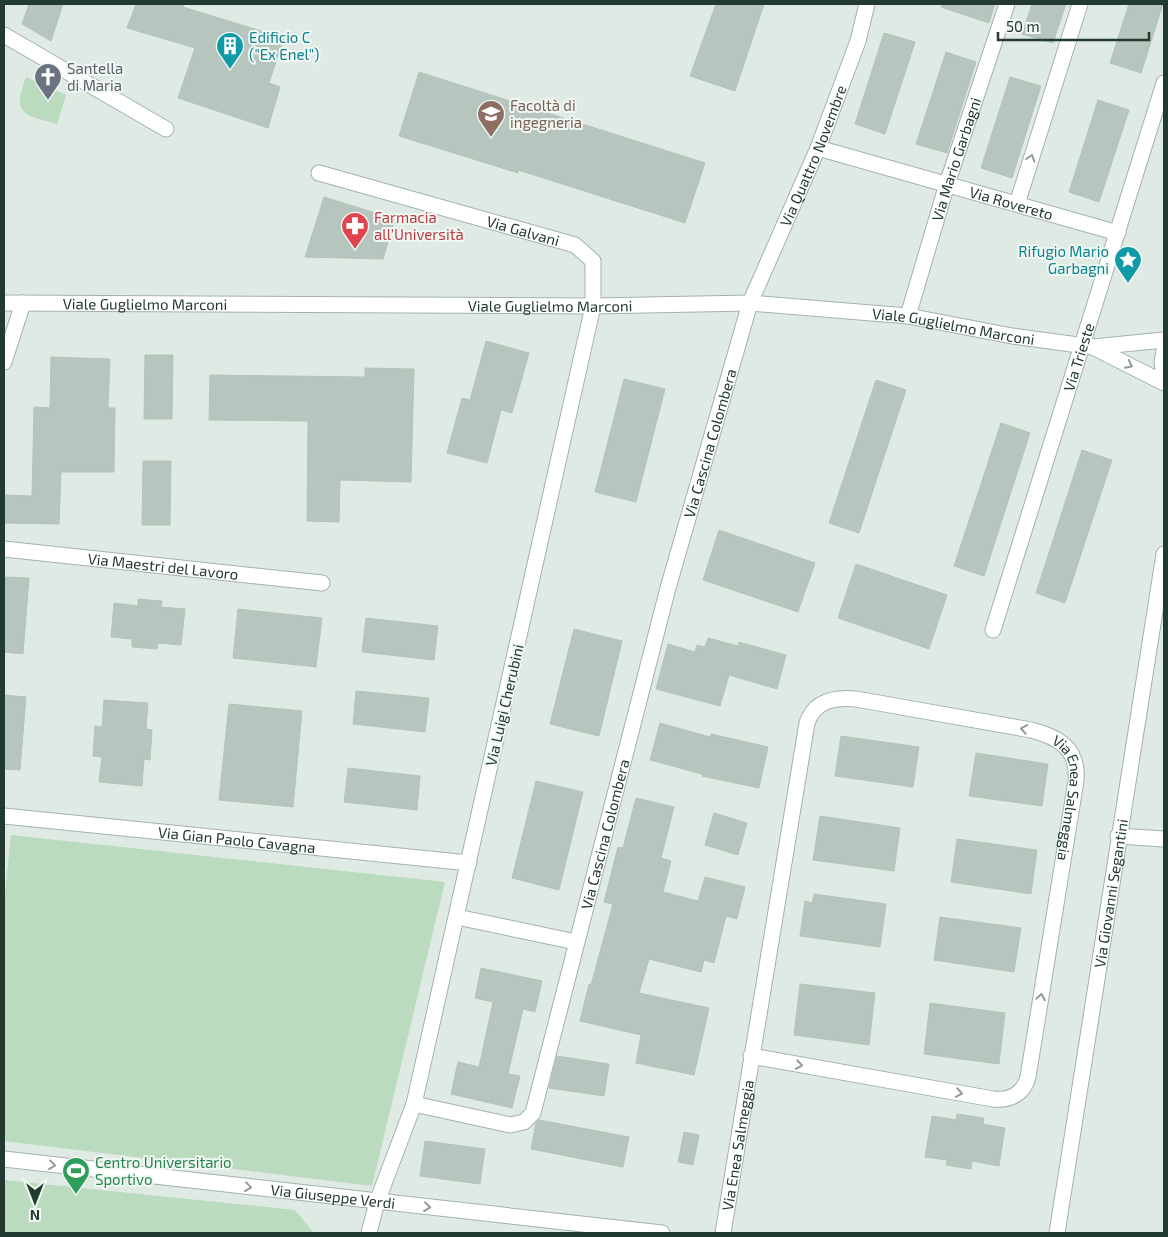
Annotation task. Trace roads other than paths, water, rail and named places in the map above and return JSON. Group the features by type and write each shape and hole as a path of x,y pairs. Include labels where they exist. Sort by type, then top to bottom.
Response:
{"street":[{"name":"Via Quattro Novembre","path":"750,303 818,148 858,41 867,4"},
{"name":"Via Mario Garbagni","path":"908,316 947,184 1007,4"},
{"path":"1017,204 1080,4"},
{"path":"4,35 166,129"},
{"name":"Via Trieste","path":"994,630 1087,346 1118,233 1164,83"},
{"name":"Via Rovereto","path":"818,148 1118,233"},
{"name":"Via Galvani","path":"319,173 575,245 593,261 593,306"},
{"name":"Viale Guglielmo Marconi","path":"4,303 593,306 750,303 908,316 1012,336 1087,346 1164,340"},
{"path":"4,362 23,303"},
{"name":"Via Cascina Colombera","path":"414,1104 510,1125 518,1125 529,1118 535,1108 668,588 750,303"},
{"name":"Via Luigi Cherubini","path":"414,1104 593,306"},
{"name":"Viale Guglielmo Marconi","path":"1087,346 1164,383"},
{"path":"1164,351 1162,362 1164,377"},
{"name":"Via Maestri del Lavoro","path":"4,549 322,583"},
{"name":"Via Giovanni Segantini","path":"1057,1233 1118,836 1158,633 1164,554"},
{"name":"Via Enea Salmeggia","path":"723,1233 751,1056 807,724 818,706 834,699 856,699 1031,730 1057,739 1067,747 1074,758 1076,781 1028,1077 1022,1089 1006,1100 993,1100 751,1056"},
{"name":"Via Gian Paolo Cavagna","path":"4,816 469,864"},
{"path":"1118,836 1164,839"},
{"path":"457,917 576,942"},
{"path":"369,1233 377,1202 414,1104"},
{"name":"Via Giuseppe Verdi","path":"4,1159 662,1233"}],"place":[{"name":"Edificio C (\"Ex Enel\")","path":"230,70"},
{"name":"Santella di Maria","path":"48,101"},
{"name":"Facoltà di ingegneria","path":"491,138"},
{"name":"Farmacia all'Università","path":"355,250"},
{"name":"Rifugio Mario Garbagni","path":"1128,284"},
{"name":"Centro Universitario Sportivo","path":"76,1195"}]}
